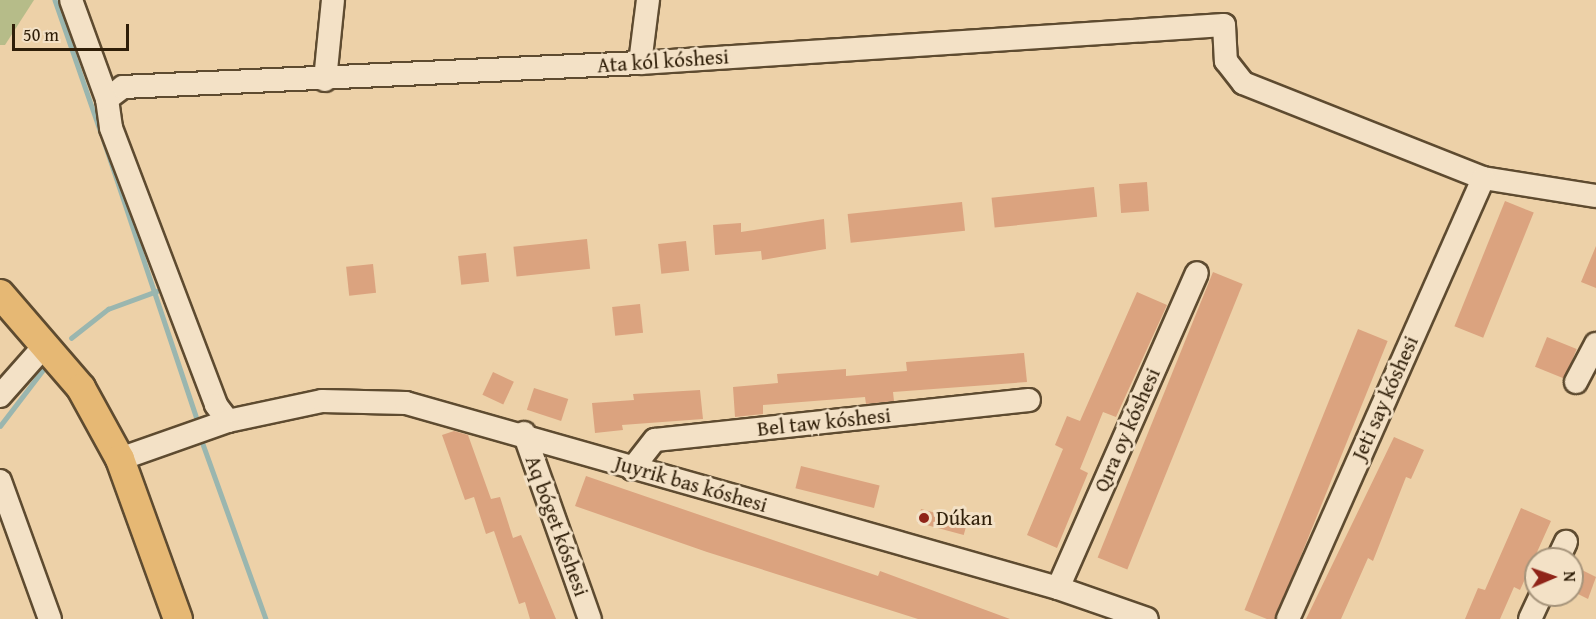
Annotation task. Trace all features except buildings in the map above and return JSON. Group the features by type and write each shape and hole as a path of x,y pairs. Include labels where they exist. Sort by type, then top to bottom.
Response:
{"main road":[{"path":"0,294 46,344 81,388 120,459 178,619"}],"street":[{"path":"71,0 107,99 128,173 216,405 228,421"},
{"path":"325,80 333,0"},
{"path":"640,63 648,0"},
{"name":"Ata kól kóshesi","path":"107,99 123,87 325,80 640,63 1224,25 1226,61 1243,83 1483,178"},
{"path":"1483,178 1596,196"},
{"name":"Jeti say kóshesi","path":"1288,619 1483,178"},
{"name":"Qıra oy kóshesi","path":"1058,588 1197,273"},
{"path":"0,396 46,344"},
{"path":"1575,382 1596,344"},
{"name":"Bel taw kóshesi","path":"632,469 655,440 1029,400"},
{"name":"Juyrik bas kóshesi","path":"120,459 228,421 322,401 406,403 524,433 632,469 1058,588 1148,619"},
{"name":"Aq bóget kóshesi","path":"524,433 590,619"},
{"path":"0,481 50,619"}],"green space":[{"path":"0,0 34,0 5,45 0,45"}],"waterway":[{"path":"55,0 101,133"},
{"path":"104,141 197,419"},
{"path":"71,338 108,309 157,291"},
{"path":"0,426 42,371"},
{"path":"203,444 266,619"}],"place":[{"name":"Dúkan","path":"924,518"}]}
